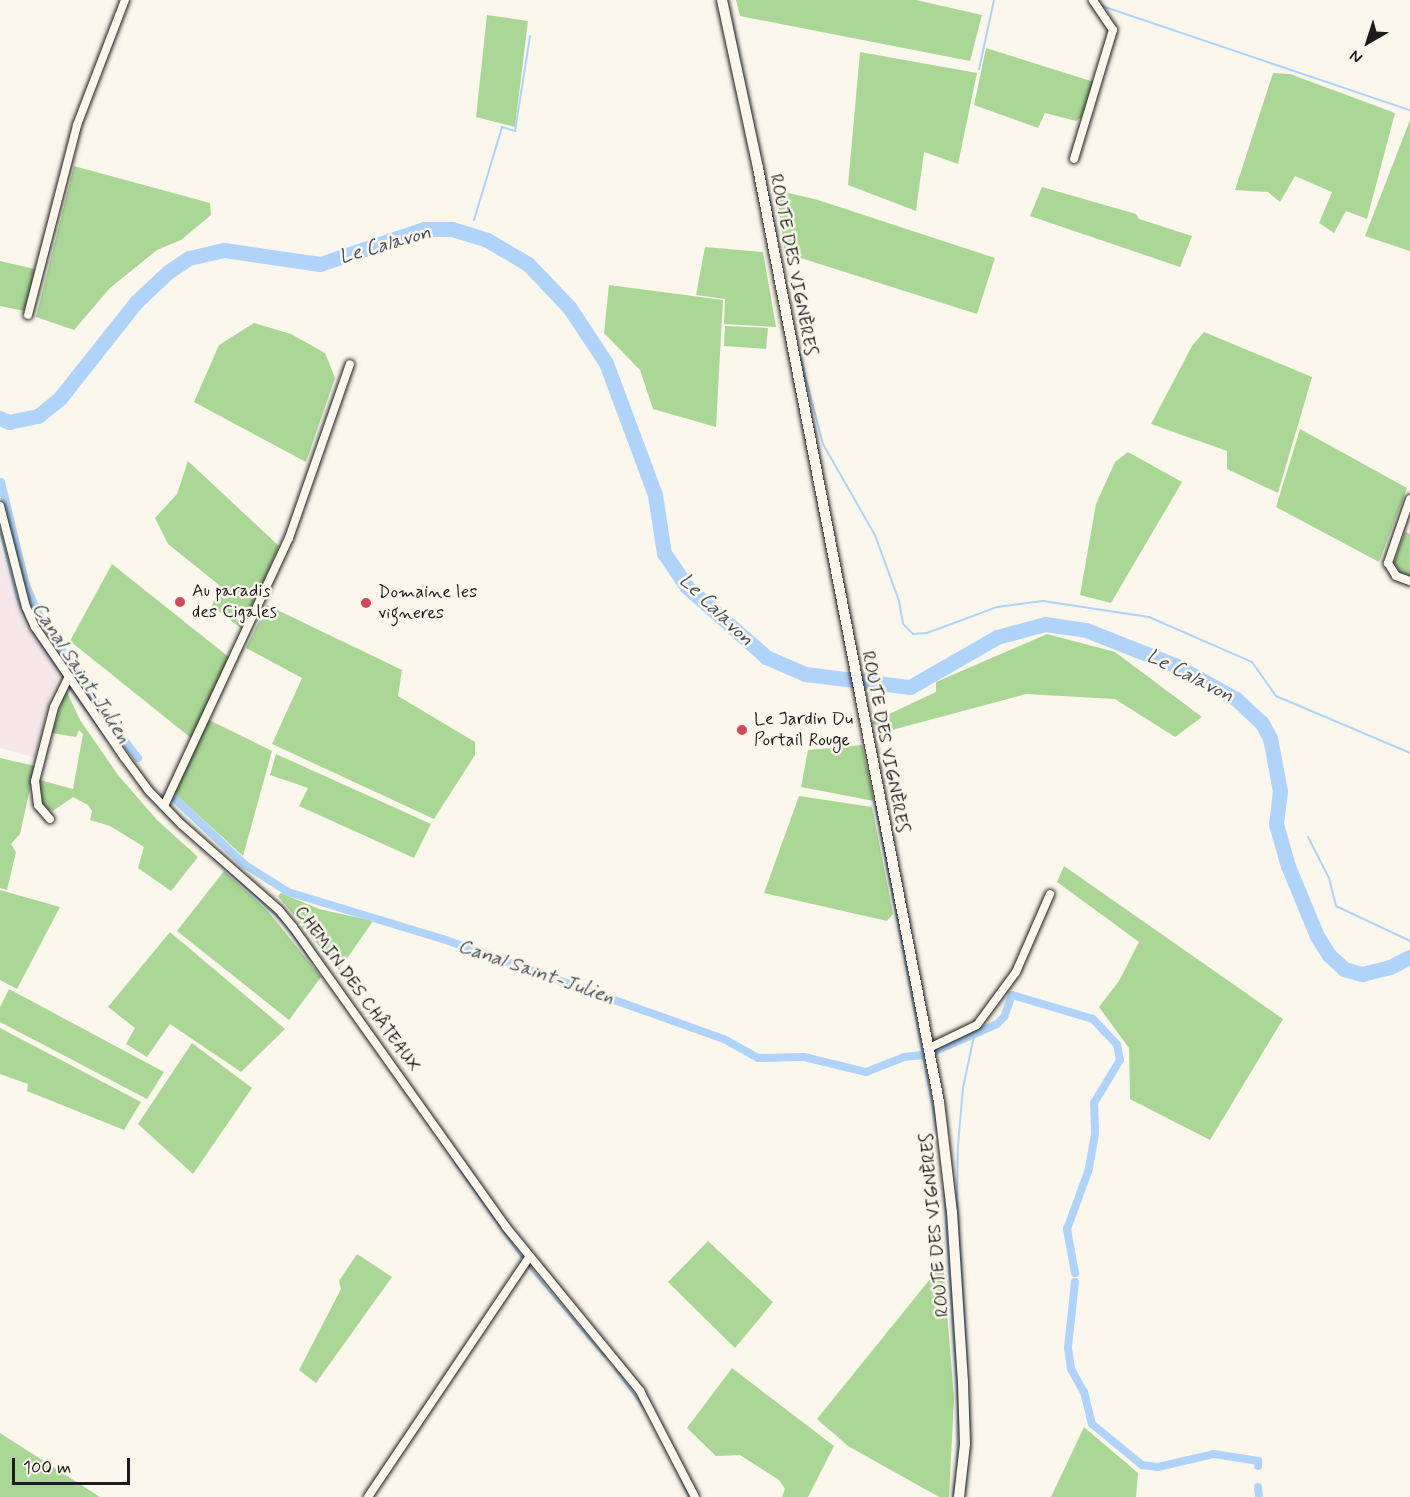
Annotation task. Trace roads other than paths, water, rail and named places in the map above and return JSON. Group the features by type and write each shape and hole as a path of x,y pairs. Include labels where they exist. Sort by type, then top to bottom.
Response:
{"street":[{"path":"28,315 77,125 125,0"},
{"name":"ROUTE DES VIGNÈRES","path":"722,0 758,168 929,1052 952,1212 965,1413 959,1497"},
{"path":"1074,159 1113,30 1094,0"},
{"path":"164,807 289,538 350,364"},
{"path":"1410,499 1388,563 1396,576 1410,582"},
{"name":"CHEMIN DES CHÂTEAUX","path":"0,506 26,608 130,765 164,807 279,910 529,1257 640,1391 695,1497"},
{"path":"51,819 38,805 35,781 54,707 69,676"},
{"path":"929,1052 977,1025 1016,972 1050,894"},
{"path":"368,1497 529,1257"}],"waterway":[{"path":"979,69 994,0"},
{"path":"1099,5 1410,110"},
{"path":"732,23 775,229"},
{"path":"474,220 502,127 515,131 530,36"},
{"name":"Le Calavon","path":"0,418 9,422 38,416 60,398 136,302 168,272 189,258 224,250 320,264 424,229 452,229 487,240 528,264 569,307 606,363 655,495 664,553 687,587 766,657 805,674 910,687 997,637 1045,624 1086,630 1175,665 1236,699 1262,723 1270,738 1280,791 1276,824 1288,866 1317,936 1329,955 1344,969 1362,974 1390,967 1410,957"},
{"path":"799,352 823,444 875,535 899,601 903,624 913,634 927,633 997,607 1043,601 1149,617 1252,662 1276,696 1410,753"},
{"name":"Canal Saint-Julien","path":"1,482 26,585 39,615 97,705 138,758"},
{"path":"0,531 17,599 34,634 65,680"},
{"path":"68,685 107,739"},
{"path":"141,787 174,823"},
{"name":"Canal Saint-Julien","path":"173,797 244,864 288,892 443,939 724,1039 758,1058 804,1057 866,1072 904,1057 924,1055"},
{"path":"875,802 937,1129"},
{"path":"1308,837 1329,878 1336,906 1410,941"},
{"path":"214,858 284,923 311,960"},
{"name":"Canal Saint-Julien","path":"933,1052 997,1024 1004,1017 1012,995 1093,1019 1117,1045 1120,1060 1094,1103 1095,1134 1089,1169 1067,1229 1075,1273"},
{"path":"967,1364 957,1200 958,1145 963,1088 974,1036"},
{"path":"455,1163 522,1258"},
{"path":"944,1189 958,1407 957,1470"},
{"path":"528,1266 604,1356"},
{"name":"Canal Saint-Julien","path":"1075,1282 1068,1348 1071,1369 1084,1392 1092,1424 1142,1465 1158,1467 1214,1454 1258,1461 1258,1466"},
{"path":"615,1369 644,1408"},
{"path":"968,1391 970,1427"},
{"path":"965,1490 968,1463"},
{"path":"953,1497 956,1476"},
{"path":"680,1477 689,1497"},
{"name":"Canal Saint-Julien","path":"1258,1487 1259,1497"}],"place":[{"name":"Au paradis des Cigales","path":"180,602"},
{"name":"Domaine les vigneres","path":"366,603"},
{"name":"Le Jardin Du Portail Rouge","path":"742,730"}]}
